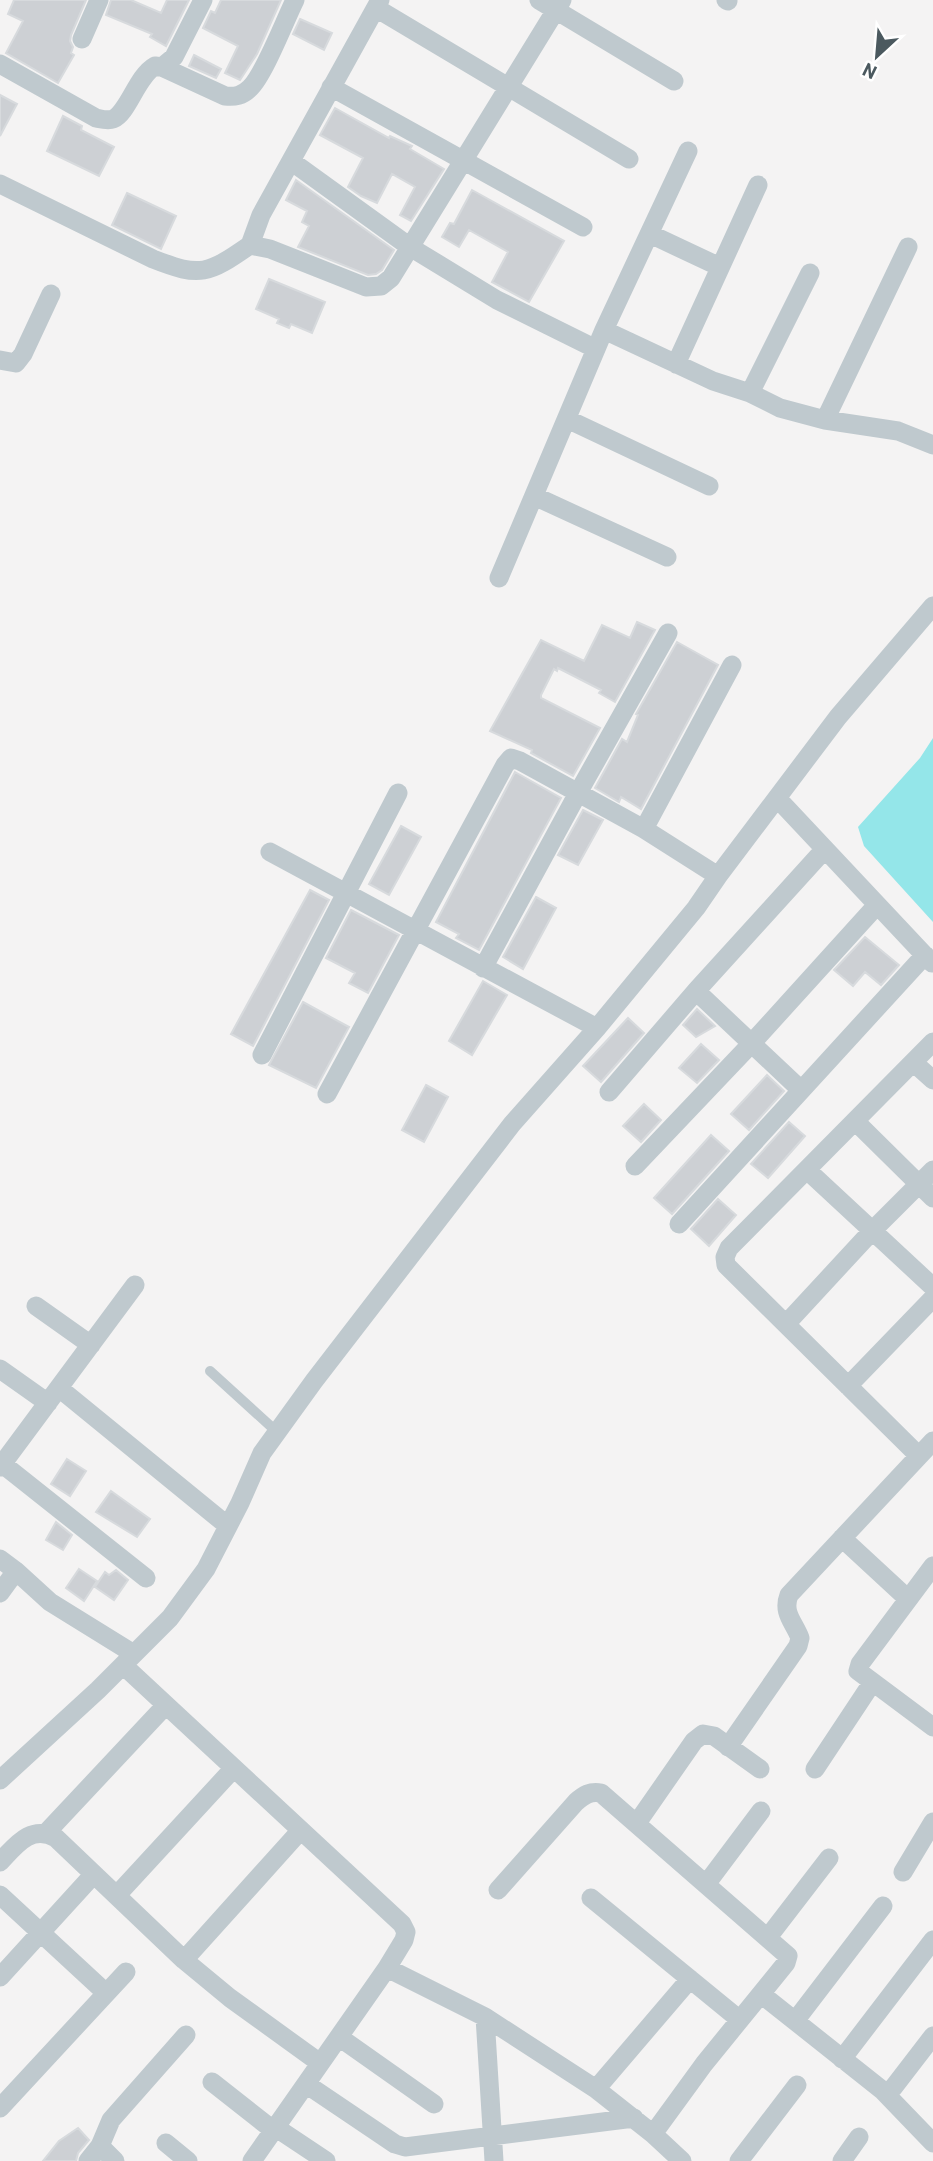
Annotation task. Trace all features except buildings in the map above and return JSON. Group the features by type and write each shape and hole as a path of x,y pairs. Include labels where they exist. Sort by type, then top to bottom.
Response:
{"street":[{"path":"82,39 99,0"},
{"path":"162,67 174,57 203,0"},
{"path":"0,64 96,118 105,120 120,114 149,70 155,66 225,96 235,97 243,94 255,82 295,0"},
{"path":"250,245 270,249 366,287 381,286 391,278 509,86 552,3 674,81"},
{"path":"0,184 153,259 196,272 212,270 250,245 261,215 378,4 629,159"},
{"path":"331,87 583,227"},
{"path":"499,578 604,330 688,151"},
{"path":"290,161 410,247 497,300 596,349"},
{"path":"676,363 758,186"},
{"path":"650,234 720,267"},
{"path":"825,420 908,247"},
{"path":"750,393 810,273"},
{"path":"0,360 16,363 23,354 51,294"},
{"path":"604,330 713,381 750,393 780,408 825,420 898,431 933,445"},
{"path":"567,419 709,486"},
{"path":"534,496 667,557"},
{"path":"0,1780 170,1618 206,1569 262,1453 414,1250 512,1125 696,908 838,717 933,606"},
{"path":"483,968 668,633"},
{"path":"644,829 732,665"},
{"path":"327,1094 413,930 511,758 644,829 718,876"},
{"path":"262,1055 398,793"},
{"path":"679,1223 801,1090 929,960 777,798"},
{"path":"609,1092 824,850"},
{"path":"270,852 597,1028"},
{"path":"635,1166 751,1044 877,905"},
{"path":"696,991 801,1090"},
{"path":"919,1456 726,1265 725,1257 729,1248 933,1042"},
{"path":"913,1062 933,1080"},
{"path":"786,1324 872,1231 928,1184 855,1121"},
{"path":"807,1170 933,1287"},
{"path":"135,1285 1,1464 146,1578"},
{"path":"848,1386 933,1298"},
{"path":"36,1306 91,1345"},
{"path":"0,1369 53,1396 228,1527"},
{"path":"728,1746 799,1646 800,1638 786,1613 789,1595 933,1441"},
{"path":"842,1538 908,1599"},
{"path":"0,1559 50,1602 128,1659 166,1705 402,1924 406,1931 404,1940 387,1968 252,2161"},
{"path":"931,1721 861,1675 858,1667 933,1566"},
{"path":"0,1593 16,1571"},
{"path":"815,1769 872,1683"},
{"path":"46,1833 166,1705"},
{"path":"637,1823 694,1741 703,1734 714,1736 760,1769"},
{"path":"117,1895 234,1768"},
{"path":"498,1890 576,1802 585,1794 594,1791 601,1793 637,1823 789,1956 653,2134"},
{"path":"707,1883 761,1811"},
{"path":"903,1872 933,1822"},
{"path":"184,1960 301,1830"},
{"path":"0,1862 17,1844 36,1833 46,1833 56,1839 184,1960 251,2014 320,2063"},
{"path":"769,1936 829,1858"},
{"path":"0,1977 94,1874"},
{"path":"0,1895 106,1993"},
{"path":"591,1898 740,2020"},
{"path":"795,2021 883,1906"},
{"path":"842,2059 933,1940"},
{"path":"387,1968 485,2017 596,2089 682,2161"},
{"path":"0,2108 126,1972"},
{"path":"596,2089 690,1979"},
{"path":"761,1994 882,2090 933,2143"},
{"path":"485,2017 494,2161"},
{"path":"88,2161 100,2146 111,2120 186,2035"},
{"path":"882,2090 894,2088 933,2036"},
{"path":"339,2037 434,2104"},
{"path":"212,2082 274,2129 326,2161"},
{"path":"306,2084 395,2144 405,2147 634,2119"},
{"path":"739,2161 797,2085"},
{"path":"842,2161 859,2137"},
{"path":"166,2143 188,2161"},
{"path":"100,2146 115,2161"}],"lane":[{"path":"210,1371 277,1432"}],"water":[{"path":"933,738 933,922 864,846 858,827 920,758"}]}
